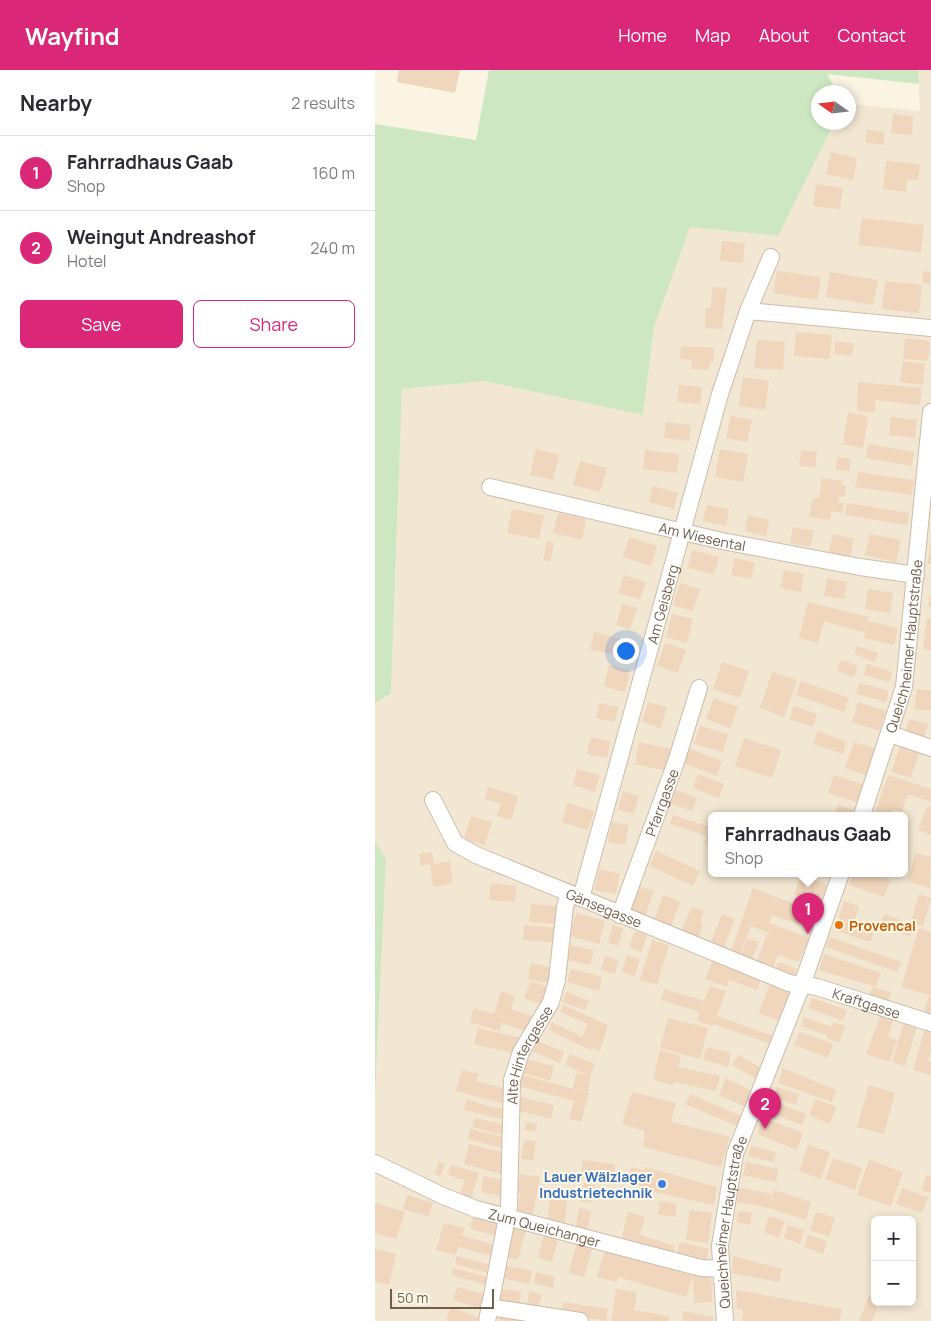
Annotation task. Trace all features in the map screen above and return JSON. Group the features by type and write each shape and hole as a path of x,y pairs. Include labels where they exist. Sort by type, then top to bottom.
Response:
{"street":[{"name":"Am Geisberg","path":"575,896 683,532 720,394 748,311 771,257"},
{"path":"748,311 931,328"},
{"name":"Queichheimer Hauptstraße","path":"863,812 904,687 931,412"},
{"name":"Am Wiesental","path":"490,487 683,532 813,558 916,575"},
{"name":"Pfarrgasse","path":"620,915 676,762 699,688"},
{"path":"890,734 931,748"},
{"name":"Gänsegasse","path":"433,800 447,830 460,847 620,915 789,983 802,984"},
{"name":"Queichheimer Hauptstraße","path":"725,1321 721,1269 722,1228 735,1154 802,984 840,877"},
{"name":"Alte Hintergasse","path":"488,1314 510,1195 512,1080 517,1060 551,1002 557,980 565,907 575,896"},
{"name":"Kraftgasse","path":"802,984 931,1023"},
{"name":"Zum Queichanger","path":"375,1163 443,1196 507,1218 701,1268 721,1269"},
{"path":"488,1314 580,1321"}],"shaded area":[{"path":"918,70 931,70 931,1321 375,1321 375,1098 386,862 375,843 375,703 391,695 402,389 485,381 643,414 654,327 690,227 778,236 831,130 856,130 856,105 920,111"}],"green space":[{"path":"489,70 918,70 919,84 827,74 833,85 811,85 811,130 831,130 778,236 690,227 654,327 643,415 485,381 402,389 391,694 375,703 375,124 476,140"},
{"path":"375,841 386,860 375,1098"}],"building":[{"path":"399,70 460,70 455,93 397,82"},
{"path":"893,114 913,116 912,135 891,133"},
{"path":"867,130 885,132 883,145 865,142"},
{"path":"831,152 857,158 853,180 826,174"},
{"path":"886,161 920,164 918,180 907,179 906,192 883,189"},
{"path":"816,184 843,188 840,209 813,206"},
{"path":"862,218 924,225 921,252 858,245"},
{"path":"722,241 745,243 743,263 720,261"},
{"path":"777,271 821,277 817,300 773,293"},
{"path":"923,271 931,272 930,284 922,283"},
{"path":"830,272 878,280 873,305 826,297"},
{"path":"885,281 922,285 919,313 882,309"},
{"path":"712,287 727,288 722,329 705,328 706,308 711,308"},
{"path":"796,332 832,335 829,359 794,356"},
{"path":"905,338 930,341 928,361 903,359"},
{"path":"757,340 785,342 783,370 754,368"},
{"path":"835,341 854,343 852,356 834,354"},
{"path":"681,346 714,348 713,362 710,362 709,370 691,369 692,360 680,359"},
{"path":"903,361 925,364 923,385 900,382"},
{"path":"743,377 769,381 765,410 739,406"},
{"path":"858,382 922,388 920,405 875,400 875,412 857,411"},
{"path":"679,385 702,387 700,404 677,402"},
{"path":"848,413 868,416 863,448 843,444"},
{"path":"731,416 752,420 747,442 726,438"},
{"path":"891,417 917,420 915,438 889,435"},
{"path":"666,422 691,425 689,441 664,438"},
{"path":"868,444 914,452 912,466 866,458"},
{"path":"536,449 559,455 553,480 530,475"},
{"path":"720,449 748,454 743,482 715,477"},
{"path":"645,450 679,454 677,473 643,469"},
{"path":"801,450 817,452 815,467 799,466"},
{"path":"837,457 851,459 849,471 836,470"},
{"path":"580,461 607,468 600,492 573,485"},
{"path":"858,472 914,480 912,495 855,487"},
{"path":"822,478 842,481 841,485 846,486 844,497 839,496 838,502 844,503 842,513 831,511 830,520 809,517 813,498 819,498"},
{"path":"653,486 678,493 674,509 649,502"},
{"path":"847,503 909,513 907,525 845,515"},
{"path":"707,505 729,509 726,526 703,521"},
{"path":"512,509 544,515 539,539 507,533"},
{"path":"558,513 586,519 582,540 553,533"},
{"path":"748,515 769,520 766,536 745,531"},
{"path":"793,527 814,531 810,547 790,543"},
{"path":"833,534 854,539 850,557 829,552"},
{"path":"870,534 901,540 896,562 865,555"},
{"path":"629,537 657,546 651,566 623,557"},
{"path":"547,541 554,543 550,562 543,560"},
{"path":"930,544 931,564 928,564"},
{"path":"692,550 719,557 714,574 688,568"},
{"path":"735,558 755,563 751,579 731,575"},
{"path":"784,570 804,574 801,592 780,588"},
{"path":"624,575 646,582 640,599 618,593"},
{"path":"827,578 847,582 844,599 824,596"},
{"path":"680,583 700,589 693,611 673,605"},
{"path":"868,589 893,593 890,613 865,609"},
{"path":"931,595 931,607 928,606"},
{"path":"808,602 869,617 865,633 824,621 818,643 799,638"},
{"path":"622,604 637,608 630,630 616,625"},
{"path":"672,614 693,619 687,643 666,637"},
{"path":"927,618 931,619 931,650 923,649"},
{"path":"869,621 898,628 894,645 864,638"},
{"path":"594,632 626,640 622,657 590,649"},
{"path":"665,643 686,650 678,673 657,666"},
{"path":"857,646 878,653 875,662 854,654"},
{"path":"841,660 858,666 854,677 837,671"},
{"path":"722,662 749,671 740,698 713,689"},
{"path":"867,664 892,672 889,682 864,675"},
{"path":"609,665 630,670 625,692 604,686"},
{"path":"772,672 797,680 784,717 760,708"},
{"path":"801,681 849,698 844,712 796,695"},
{"path":"859,683 889,691 886,702 856,694"},
{"path":"917,689 931,691 931,711 914,709"},
{"path":"714,698 738,707 730,728 706,719"},
{"path":"648,702 667,707 661,728 642,722"},
{"path":"858,702 886,711 879,731 852,722"},
{"path":"599,703 618,707 615,722 596,718"},
{"path":"794,706 817,714 813,727 789,719"},
{"path":"909,719 928,724 924,738 905,733"},
{"path":"700,726 728,734 723,752 694,744"},
{"path":"818,731 847,742 843,754 813,744"},
{"path":"591,737 610,741 607,758 587,754"},
{"path":"744,738 781,750 772,778 735,766"},
{"path":"639,742 672,749 667,771 635,764"},
{"path":"854,742 876,749 868,776 845,768"},
{"path":"900,747 919,753 911,778 891,772"},
{"path":"687,748 722,761 717,776 681,762"},
{"path":"577,769 600,775 595,792 573,785"},
{"path":"698,774 724,784 719,798 693,788"},
{"path":"834,775 865,785 860,803 828,793"},
{"path":"888,775 931,789 931,802 908,794 902,812 893,809 892,812 875,812"},
{"path":"488,787 518,796 511,820 497,816 501,804 485,799"},
{"path":"674,789 697,798 692,811 669,803"},
{"path":"623,791 639,796 634,814 618,810"},
{"path":"567,803 594,811 588,830 562,822"},
{"path":"838,805 856,811 856,812 835,812"},
{"path":"927,807 931,808 931,835 918,830"},
{"path":"673,815 708,827 708,846 704,844 707,836 670,824"},
{"path":"471,816 492,822 485,845 464,839"},
{"path":"612,822 629,825 625,845 608,842"},
{"path":"656,851 700,871 693,886 649,866"},
{"path":"432,852 434,864 450,861 453,883 433,887 430,864 421,866 419,854"},
{"path":"916,853 931,857 930,888 907,881"},
{"path":"599,869 620,874 616,894 595,890"},
{"path":"852,877 886,877 890,880 884,897 849,885"},
{"path":"812,879 828,885 820,904 794,894 799,881 809,885"},
{"path":"491,883 516,886 515,902 489,900"},
{"path":"638,886 654,891 644,919 628,914"},
{"path":"753,888 817,913 811,929 772,915 769,923 809,938 799,962 778,955 772,971 756,965 767,934 773,935 751,926 739,958 730,954"},
{"path":"919,894 931,898 923,926 911,922"},
{"path":"663,895 680,901 670,930 653,923"},
{"path":"844,901 859,906 855,920 876,927 870,942 835,930"},
{"path":"531,904 560,906 558,924 529,922"},
{"path":"692,907 704,911 700,923 703,924 698,940 680,933"},
{"path":"576,913 605,921 599,944 570,936"},
{"path":"722,914 735,919 722,951 709,946"},
{"path":"884,914 914,925 910,937 880,926"},
{"path":"524,925 559,928 559,943 523,940"},
{"path":"613,925 623,928 618,946 608,943"},
{"path":"919,928 931,932 931,1015 924,1013 929,995 901,987"},
{"path":"635,931 647,935 641,952 629,947"},
{"path":"830,937 901,962 897,972 826,947"},
{"path":"748,938 759,942 751,962 740,958"},
{"path":"652,940 669,945 657,985 640,980"},
{"path":"571,945 594,951 590,965 567,960"},
{"path":"824,954 881,973 876,987 819,970"},
{"path":"627,955 640,959 635,976 622,972"},
{"path":"605,956 618,960 615,974 601,970"},
{"path":"713,960 761,979 757,990 729,980 727,987 705,979"},
{"path":"778,962 797,969 794,978 775,972"},
{"path":"531,963 557,968 553,984 528,979"},
{"path":"571,969 602,977 599,991 567,982"},
{"path":"531,981 553,989 545,1006 524,998"},
{"path":"770,983 790,991 779,1021 759,1013"},
{"path":"710,986 726,991 717,1016 773,1036 770,1044 714,1024 713,1026 697,1021 700,1012 661,1000 664,989 704,1001"},
{"path":"872,987 891,992 888,1003 869,998"},
{"path":"501,991 515,996 511,1009 534,1017 529,1032 502,1023 499,1031 470,1022 474,1008 494,1014"},
{"path":"566,992 589,1001 585,1010 562,1002"},
{"path":"812,998 847,1010 843,1021 808,1008"},
{"path":"563,1005 608,1025 600,1051 592,1048 590,1050 549,1030 552,1022 582,1037 588,1024 560,1012"},
{"path":"882,1011 895,1014 888,1037 897,1040 889,1062 866,1054"},
{"path":"804,1017 831,1027 833,1022 845,1026 839,1043 827,1038 828,1036 801,1026"},
{"path":"668,1018 708,1028 700,1059 660,1048"},
{"path":"904,1022 917,1027 905,1066 892,1062"},
{"path":"478,1028 520,1038 516,1054 474,1044"},
{"path":"925,1028 931,1029 931,1051 928,1061 931,1061 931,1075 913,1070"},
{"path":"800,1032 833,1044 828,1058 794,1045"},
{"path":"538,1041 564,1052 560,1063 533,1052"},
{"path":"706,1047 731,1053 728,1067 703,1060"},
{"path":"660,1050 681,1056 678,1067 720,1076 716,1091 674,1082 673,1085 653,1080"},
{"path":"570,1054 595,1064 590,1076 565,1065"},
{"path":"738,1055 761,1068 755,1078 732,1065"},
{"path":"526,1059 554,1066 550,1080 522,1073"},
{"path":"783,1068 836,1090 832,1102 778,1083"},
{"path":"462,1070 479,1074 476,1081 509,1090 505,1104 456,1091"},
{"path":"576,1073 591,1076 588,1092 573,1088"},
{"path":"522,1075 589,1093 581,1122 569,1119 574,1101 519,1086"},
{"path":"726,1078 752,1091 745,1107 719,1095"},
{"path":"869,1085 895,1093 884,1134 857,1127"},
{"path":"777,1087 799,1094 796,1105 773,1097"},
{"path":"632,1092 676,1103 671,1122 730,1137 721,1167 643,1147 645,1131 622,1124"},
{"path":"690,1094 741,1116 737,1126 685,1104"},
{"path":"521,1097 554,1105 551,1119 518,1111"},
{"path":"467,1099 487,1106 507,1109 506,1120 464,1110"},
{"path":"815,1099 836,1107 830,1124 809,1115"},
{"path":"770,1100 806,1114 802,1125 766,1111"},
{"path":"475,1118 509,1126 507,1136 472,1127"},
{"path":"763,1118 803,1133 797,1150 757,1134"},
{"path":"526,1122 537,1124 535,1132 524,1130"},
{"path":"470,1129 508,1138 506,1149 468,1139"},
{"path":"524,1140 536,1141 533,1160 521,1159"},
{"path":"469,1144 506,1153 501,1174 464,1164"},
{"path":"808,1145 830,1152 821,1179 799,1171"},
{"path":"751,1146 776,1152 774,1162 748,1156"},
{"path":"833,1158 862,1168 855,1190 825,1179"},
{"path":"583,1160 615,1164 613,1182 580,1178"},
{"path":"869,1160 903,1172 891,1206 857,1195"},
{"path":"439,1162 445,1164 441,1176 435,1174"},
{"path":"746,1162 778,1169 776,1182 743,1175"},
{"path":"451,1165 479,1173 471,1198 460,1195 465,1180 448,1175"},
{"path":"631,1167 644,1170 645,1167 717,1187 714,1205 639,1189 640,1185 628,1181"},
{"path":"520,1174 540,1177 532,1218 516,1215 521,1193 517,1193"},
{"path":"926,1175 931,1177 931,1193 922,1190"},
{"path":"484,1176 508,1181 504,1197 481,1192"},
{"path":"584,1183 595,1185 591,1203 580,1201"},
{"path":"740,1188 772,1194 770,1206 774,1190 811,1202 806,1220 769,1208 737,1202"},
{"path":"902,1188 928,1197 922,1213 896,1204"},
{"path":"407,1195 433,1203 429,1216 403,1209"},
{"path":"550,1199 567,1201 564,1227 547,1226"},
{"path":"660,1201 677,1204 675,1217 658,1214"},
{"path":"375,1203 405,1212 396,1239 375,1233"},
{"path":"579,1208 591,1211 587,1234 575,1232"},
{"path":"690,1210 712,1213 708,1243 686,1240"},
{"path":"738,1211 752,1213 750,1225 736,1222"},
{"path":"628,1212 645,1217 640,1235 675,1246 673,1255 621,1241"},
{"path":"816,1212 835,1218 829,1237 810,1230"},
{"path":"473,1216 502,1224 499,1236 470,1229"},
{"path":"769,1216 785,1221 779,1238 764,1232"},
{"path":"444,1223 464,1228 462,1236 496,1245 493,1256 458,1247 456,1255 436,1250"},
{"path":"788,1225 804,1230 800,1244 784,1238"},
{"path":"513,1227 526,1230 518,1260 506,1257"},
{"path":"544,1234 559,1237 552,1262 538,1258"},
{"path":"808,1235 827,1241 823,1254 804,1247"},
{"path":"577,1242 592,1247 584,1277 569,1273"},
{"path":"680,1242 709,1249 706,1261 677,1254"},
{"path":"375,1249 396,1254 389,1285 375,1282"},
{"path":"605,1250 693,1276 686,1297 618,1277 616,1282 597,1277"},
{"path":"457,1256 495,1266 492,1274 455,1264"},
{"path":"733,1256 782,1269 779,1282 732,1273"},
{"path":"505,1265 532,1271 529,1284 502,1278"},
{"path":"453,1268 491,1278 489,1286 451,1275"},
{"path":"536,1272 555,1277 553,1288 534,1283"},
{"path":"693,1275 711,1275 712,1302 694,1303"},
{"path":"457,1287 486,1295 482,1309 453,1300"},
{"path":"499,1288 521,1292 519,1307 496,1303"},
{"path":"616,1289 637,1292 634,1310 669,1316 669,1321 611,1321"},
{"path":"736,1290 842,1309 839,1321 742,1321 743,1310 737,1309"},
{"path":"530,1291 542,1295 537,1311 526,1308"},
{"path":"869,1296 871,1297 871,1306 878,1306 872,1321 859,1321"},
{"path":"563,1302 608,1309 606,1321 561,1313"},
{"path":"451,1308 481,1318 479,1321 446,1321"},
{"path":"684,1311 713,1317 713,1321 682,1321"},
{"path":"500,1312 523,1316 522,1321 499,1321"}],"place":[{"name":"Provencal","path":"839,925"},
{"name":"Fahrradhaus Gaab","path":"808,934"},
{"name":"Weingut Andreashof","path":"765,1129"},
{"name":"Lauer Wälzlager Industrietechnik","path":"662,1184"}]}
